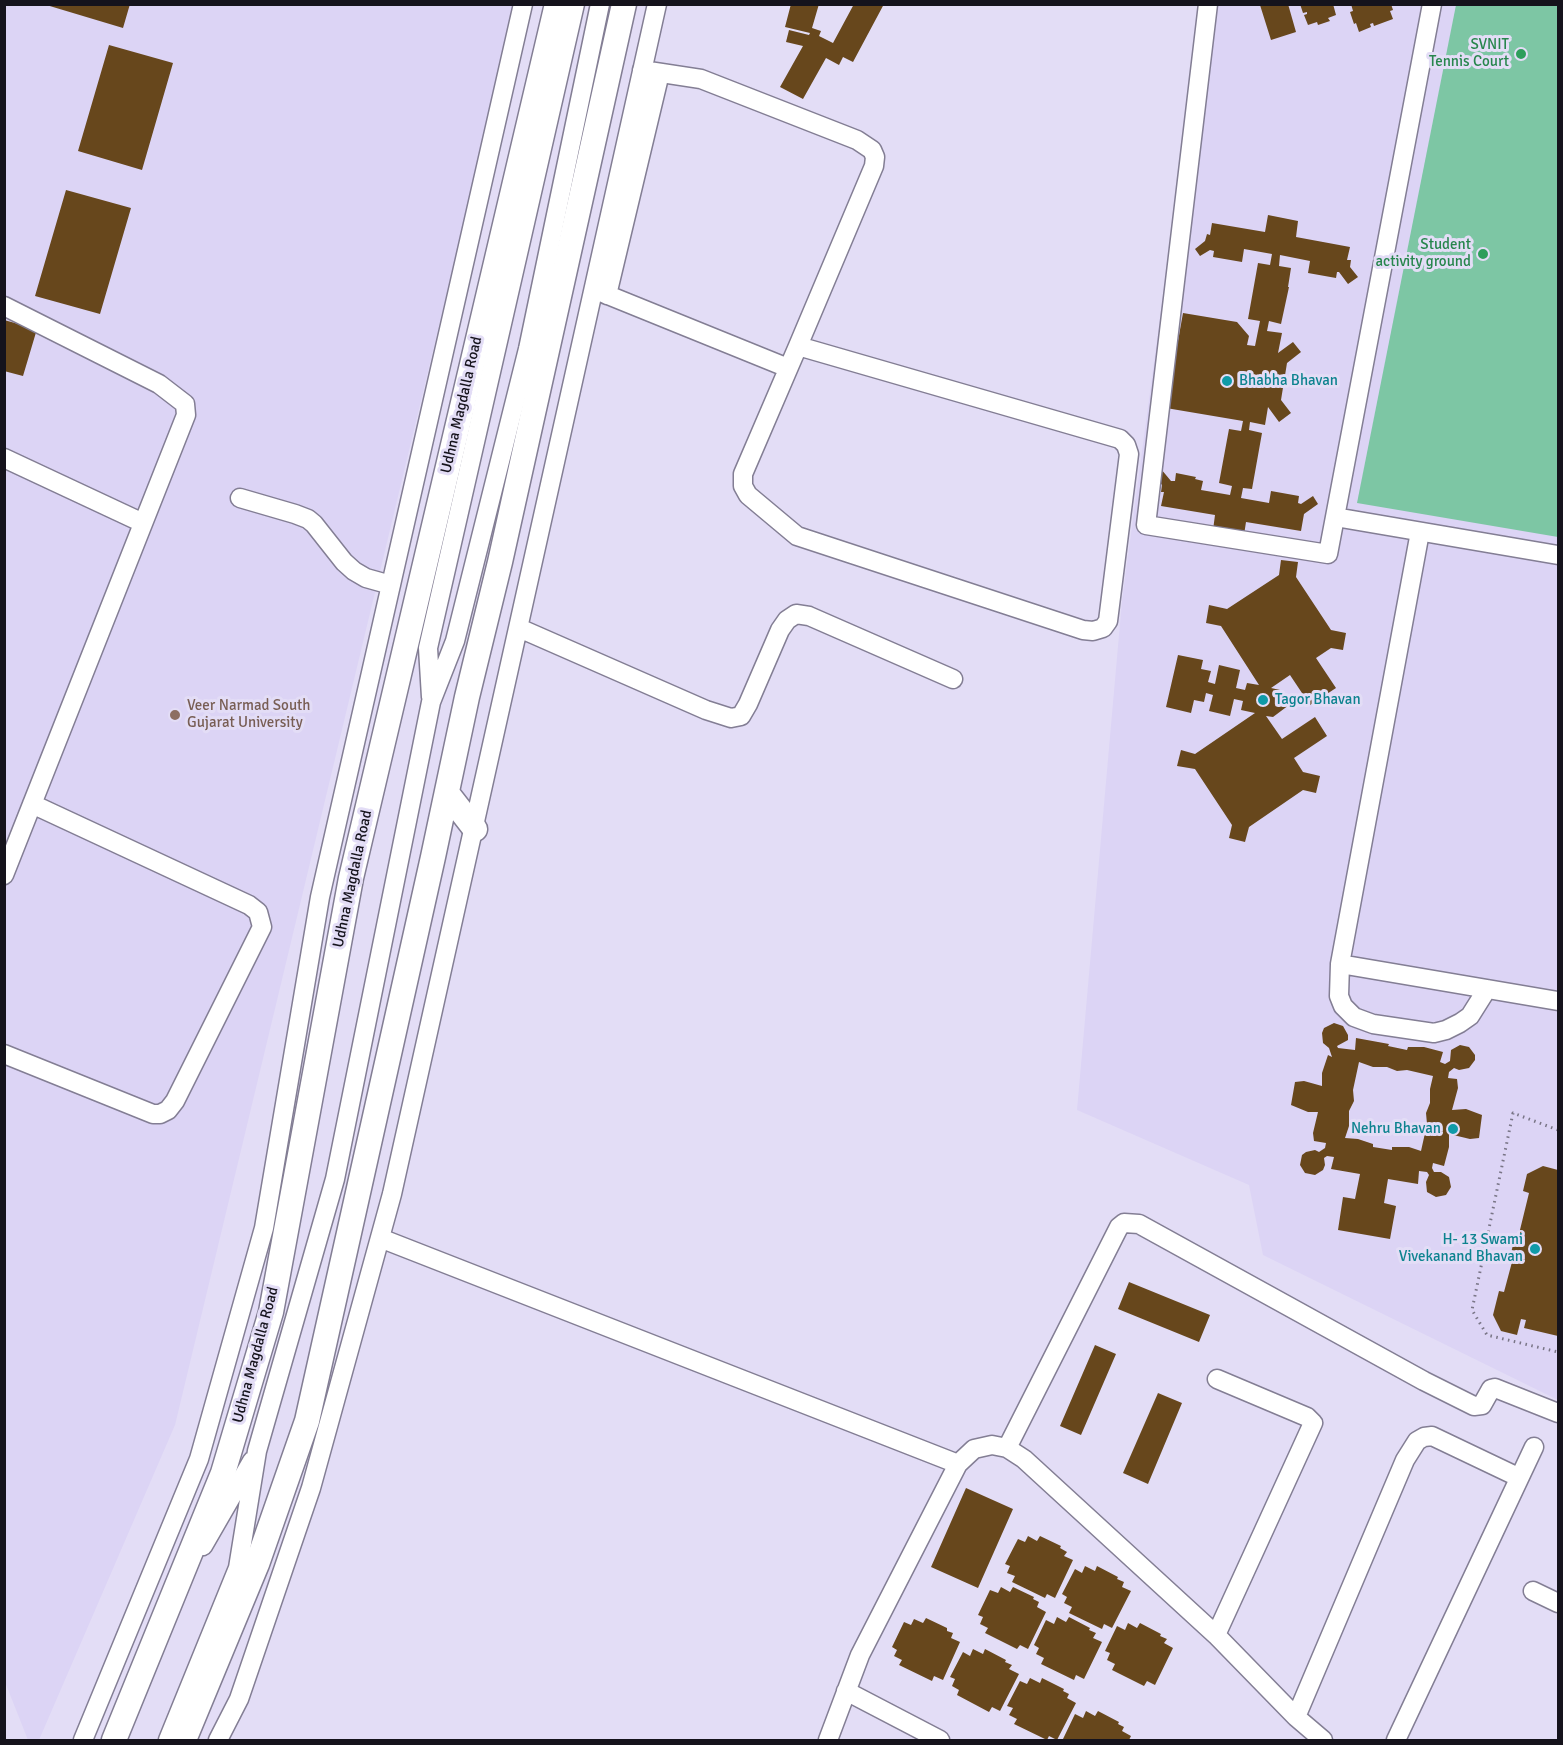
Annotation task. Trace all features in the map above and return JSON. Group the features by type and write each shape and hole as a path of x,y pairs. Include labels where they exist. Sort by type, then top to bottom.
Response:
{"main road":[{"name":"Udhna Magdalla Road","path":"114,1740 224,1473 271,1312 351,878 557,4"},
{"path":"184,1740 257,1563 307,1421 624,4"},
{"path":"447,793 475,829"}],"street":[{"path":"83,1740 199,1459 264,1228 320,897 523,4"},
{"path":"431,702 428,648 574,4"},
{"path":"168,1740 238,1568 257,1451 335,1179 431,702 455,641 528,349 600,4"},
{"path":"218,1740 239,1699 311,1488 392,1194 519,628 601,292 651,72 657,4"},
{"path":"1208,4 1146,525 1328,554 1432,4"},
{"path":"651,72 701,79 857,140 872,150 875,157 874,166 743,474 743,486 748,495 797,536 1083,630 1093,631 1103,628 1108,621 1129,454 1126,445 1120,439 798,346"},
{"path":"601,292 788,368"},
{"path":"4,306 159,384 184,404 186,415 4,875"},
{"path":"4,458 143,523"},
{"path":"240,498 308,519 354,571 366,578 391,585"},
{"path":"1335,517 1558,555"},
{"path":"1420,532 1340,964 1339,996 1343,1006 1354,1017 1373,1024 1434,1033 1446,1030 1470,1016 1487,989"},
{"path":"519,628 706,711 731,718 741,716 780,630 787,620 796,614 809,616 953,680"},
{"path":"4,1054 153,1114 160,1114 168,1110 175,1101 262,927 258,912 249,905 32,804"},
{"path":"1340,964 1558,1001"},
{"path":"1007,1448 1119,1227 1130,1222 1139,1224 1474,1406 1482,1405 1491,1389 1495,1388 1558,1413"},
{"path":"380,1238 958,1464"},
{"path":"1216,1635 1313,1423 1307,1417 1217,1379"},
{"path":"1296,1717 1405,1460 1417,1441 1432,1436 1518,1477"},
{"path":"828,1740 860,1655 958,1464 974,1449 992,1445 1007,1448 1024,1459 1216,1635 1296,1717 1323,1740"},
{"path":"1396,1740 1534,1447"},
{"path":"123,1740 206,1540 257,1451"},
{"path":"1533,1591 1558,1603"},
{"path":"846,1691 940,1740"}],"path":[{"path":"1558,1130 1513,1113 1472,1310 1487,1335 1558,1352"}],"shaded area":[{"name":"Veer Narmad South Gujarat University","path":"5,5 516,5 175,1425 39,1740 28,1740 5,1682"},
{"path":"1206,5 1558,5 1558,1400 1263,1255 1249,1185 1077,1110 1122,601 1176,198"}],"green space":[{"name":"Student activity ground","path":"1456,5 1558,5 1558,537 1357,503"}],"building":[{"path":"43,4 130,4 123,28"},
{"path":"791,4 819,4 812,28 821,31 819,36 833,43 854,4 884,4 853,62 843,57 839,65 826,58 803,99 780,87 803,46 786,42 789,30 809,35 810,33 785,27"},
{"path":"1288,4 1296,32 1271,40 1260,5"},
{"path":"1300,4 1333,4 1336,15 1328,18 1330,21 1308,25 1304,15 1307,12 1303,13"},
{"path":"1351,4 1391,4 1393,10 1390,11 1393,19 1374,26 1373,23 1370,24 1371,27 1359,32 1350,12 1353,11"},
{"path":"109,45 173,63 142,170 78,151"},
{"path":"66,190 131,208 100,314 35,296"},
{"name":"Bhabha Bhavan","path":"1268,215 1298,221 1296,237 1350,247 1347,260 1351,260 1350,267 1358,277 1348,284 1339,272 1336,278 1308,273 1310,261 1280,255 1279,266 1291,268 1289,287 1281,324 1269,321 1267,331 1282,333 1278,353 1293,342 1301,352 1287,363 1281,400 1291,413 1279,422 1268,407 1265,425 1250,422 1249,430 1262,433 1252,489 1243,488 1241,498 1269,503 1271,491 1299,496 1298,503 1301,504 1313,496 1318,504 1304,514 1301,531 1246,522 1244,535 1213,530 1215,515 1161,506 1164,492 1161,492 1162,485 1154,474 1161,469 1171,481 1175,481 1176,473 1196,477 1195,479 1203,481 1201,490 1230,495 1232,486 1219,483 1229,429 1241,431 1243,421 1166,408 1183,313 1237,322 1249,336 1247,345 1255,346 1260,321 1248,319 1258,263 1270,265 1272,254 1244,249 1242,262 1213,257 1214,251 1210,250 1200,256 1195,249 1205,241 1207,234 1210,235 1212,223 1265,232"},
{"path":"4,320 37,329 23,376 4,371"},
{"name":"Tagor Bhavan","path":"1281,560 1298,562 1296,577 1331,630 1346,633 1343,650 1331,648 1316,658 1336,688 1310,705 1290,675 1271,688 1280,690 1289,705 1273,717 1266,716 1282,739 1315,717 1327,736 1294,758 1303,772 1320,776 1316,793 1303,790 1249,827 1245,842 1229,838 1232,825 1195,769 1177,766 1181,750 1195,754 1255,713 1241,710 1243,701 1234,699 1230,716 1209,711 1213,695 1206,693 1204,702 1194,700 1191,713 1166,707 1178,655 1203,660 1201,669 1211,671 1208,682 1215,684 1219,665 1240,670 1236,688 1245,690 1247,683 1259,685 1221,626 1206,623 1209,605 1227,609 1279,575"},
{"name":"Nehru Bhavan","path":"1334,1023 1343,1026 1348,1040 1337,1046 1338,1048 1355,1050 1356,1038 1407,1050 1408,1047 1424,1047 1443,1052 1440,1062 1445,1064 1450,1061 1451,1050 1460,1045 1469,1047 1475,1055 1475,1060 1469,1068 1459,1070 1454,1068 1449,1072 1448,1078 1457,1079 1458,1088 1452,1110 1466,1109 1482,1115 1479,1138 1470,1139 1449,1134 1449,1147 1444,1166 1433,1163 1432,1168 1434,1172 1441,1172 1449,1177 1451,1187 1446,1195 1436,1197 1427,1192 1426,1182 1429,1175 1427,1172 1419,1171 1418,1184 1388,1179 1384,1203 1396,1206 1390,1239 1338,1230 1343,1197 1355,1199 1360,1174 1331,1169 1334,1157 1324,1158 1323,1170 1315,1175 1305,1173 1300,1165 1302,1155 1315,1150 1319,1152 1325,1148 1326,1143 1314,1141 1313,1133 1318,1112 1308,1112 1291,1105 1295,1082 1304,1081 1322,1086 1322,1073 1328,1055 1332,1057 1329,1048 1323,1043 1324,1028","holes":["1359,1062 1373,1067 1387,1067 1397,1071 1407,1070 1433,1076 1421,1151 1409,1147 1392,1147 1392,1150 1373,1147 1373,1144 1358,1139 1345,1138 1349,1126 1349,1111 1354,1101 1353,1090"]},
{"name":"H- 13 Swami Vivekanand Bhavan","path":"1543,1166 1558,1170 1558,1336 1524,1328 1526,1320 1521,1319 1517,1335 1501,1331 1493,1315 1499,1291 1504,1292 1512,1262 1509,1261 1515,1237 1518,1238 1529,1193 1523,1191 1527,1174"},
{"path":"1129,1282 1210,1315 1199,1342 1118,1309"},
{"path":"1095,1345 1116,1354 1081,1435 1060,1426"},
{"path":"1158,1393 1182,1403 1148,1484 1123,1473"},
{"path":"966,1488 1013,1509 978,1588 931,1567"},
{"path":"1028,1536 1037,1541 1040,1536 1061,1546 1060,1548 1067,1552 1064,1556 1073,1560 1055,1598 1047,1594 1045,1598 1012,1582 1015,1576 1007,1573 1010,1566 1005,1564 1018,1539 1025,1542"},
{"path":"1085,1566 1095,1571 1097,1566 1118,1577 1117,1579 1124,1582 1122,1587 1131,1591 1112,1628 1104,1624 1102,1629 1069,1613 1072,1607 1064,1603 1067,1597 1062,1594 1075,1569 1082,1573"},
{"path":"1001,1587 1010,1592 1013,1587 1034,1597 1033,1599 1039,1602 1037,1607 1046,1612 1028,1649 1020,1645 1017,1649 985,1633 988,1628 980,1624 983,1617 978,1615 990,1590 998,1593"},
{"path":"1057,1617 1066,1622 1069,1617 1090,1628 1089,1630 1096,1633 1093,1638 1102,1642 1084,1679 1076,1675 1074,1680 1041,1664 1044,1658 1036,1654 1039,1648 1034,1645 1046,1620 1054,1624"},
{"path":"926,1618 947,1628 947,1631 953,1633 951,1638 960,1642 943,1680 934,1676 932,1681 899,1665 902,1660 894,1656 897,1650 892,1647 904,1622 911,1625 914,1619 923,1623"},
{"path":"1128,1623 1137,1628 1140,1623 1161,1634 1160,1636 1167,1639 1164,1643 1173,1648 1155,1685 1147,1681 1144,1686 1112,1670 1115,1664 1107,1660 1110,1653 1105,1651 1117,1626 1125,1630"},
{"path":"973,1649 983,1654 985,1649 1006,1660 1005,1662 1012,1665 1009,1669 1019,1674 1000,1711 992,1707 989,1712 957,1695 959,1690 952,1686 955,1679 950,1677 963,1652 970,1656"},
{"path":"1030,1678 1040,1683 1042,1678 1064,1689 1063,1691 1069,1694 1067,1698 1076,1703 1057,1740 1049,1736 1047,1740 1014,1724 1017,1719 1009,1715 1013,1708 1007,1706 1020,1681 1027,1684"},
{"path":"1086,1711 1095,1716 1098,1711 1119,1722 1118,1724 1124,1727 1122,1731 1131,1736 1129,1740 1063,1739 1075,1714 1083,1718"}],"place":[{"name":"SVNIT Tennis Court","path":"1521,54"},
{"name":"Student activity ground","path":"1483,254"},
{"name":"Bhabha Bhavan","path":"1227,381"},
{"name":"Tagor Bhavan","path":"1263,700"},
{"name":"Veer Narmad South Gujarat University","path":"175,715"},
{"name":"Nehru Bhavan","path":"1453,1129"},
{"name":"H- 13 Swami Vivekanand Bhavan","path":"1535,1249"}]}
